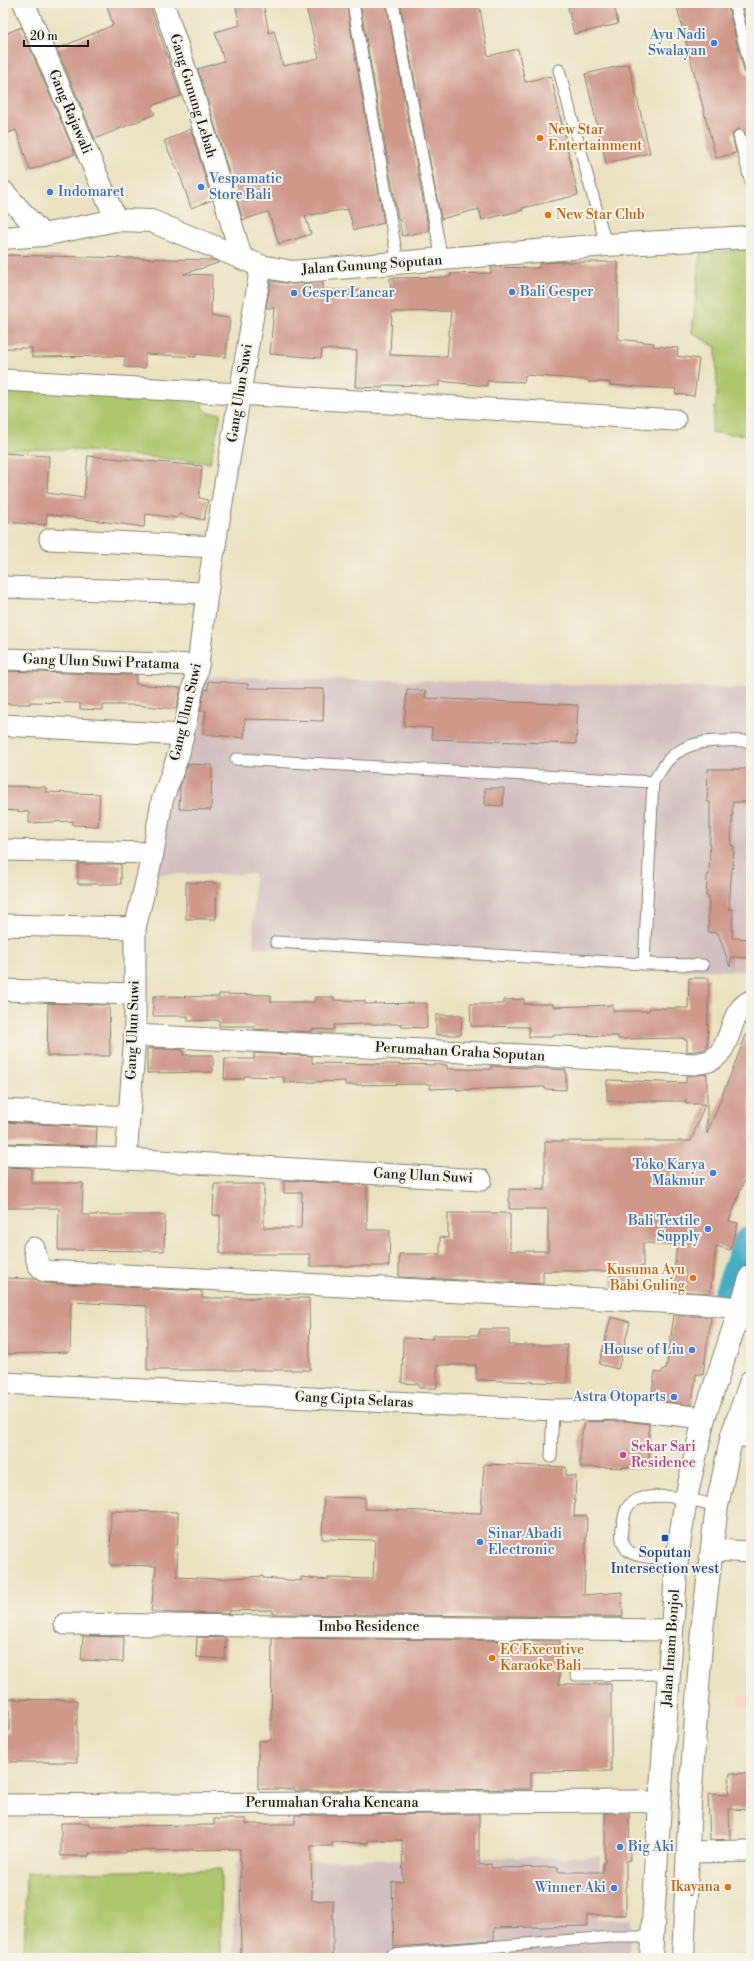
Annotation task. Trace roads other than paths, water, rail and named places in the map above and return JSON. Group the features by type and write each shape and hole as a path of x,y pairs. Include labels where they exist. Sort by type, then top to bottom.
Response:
{"main road":[{"name":"Jalan Gunung Soputan","path":"3,238 43,235 116,220 151,221 252,262 292,272 606,245 751,237"},
{"name":"Jalan Imam Bonjol","path":"651,1958 672,1630 678,1559 686,1498 704,1418 751,1276"},
{"path":"683,1958 689,1852 690,1802 702,1638 717,1506 742,1436 751,1381"}],"street":[{"name":"Gang Rajawali","path":"24,3 116,220"},
{"name":"Gang Gunung Lebah","path":"163,3 252,262"},
{"path":"3,192 43,235"},
{"name":"Gang Ulun Suwi","path":"126,1159 135,1035 135,928 153,853 162,801 179,753 198,665 207,593 216,547 240,393 252,262"},
{"path":"3,380 675,420"},
{"path":"50,539 216,547"},
{"path":"3,587 207,593"},
{"name":"Gang Ulun Suwi Pratama","path":"3,659 198,665"},
{"path":"3,725 183,735"},
{"path":"3,850 153,853"},
{"path":"3,925 135,928"},
{"path":"3,990 134,994"},
{"name":"Perumahan Graha Soputan","path":"135,1035 694,1064 710,1061 720,1052 739,1010 744,1004 751,1001"},
{"path":"3,1110 129,1117"},
{"name":"Gang Ulun Suwi","path":"3,1155 126,1159 480,1180"},
{"path":"34,1248 38,1264 44,1270 676,1303 740,1308"},
{"name":"Gang Cipta Selaras","path":"3,1383 553,1410 624,1409 704,1418"},
{"path":"712,1550 751,1552"},
{"name":"Imbo Residence","path":"65,1624 672,1630"},
{"name":"Perumahan Graha Kencana","path":"3,1805 636,1801 660,1803"},
{"path":"689,1852 751,1851"}],"lane":[{"path":"353,3 398,263"},
{"path":"393,3 442,260"},
{"path":"734,3 751,69"},
{"path":"559,70 606,245"},
{"path":"739,136 751,183"},
{"path":"644,964 653,782 669,759 693,743 710,741 751,741"},
{"path":"236,759 653,782"},
{"path":"276,942 644,964 703,965"},
{"path":"551,1457 553,1410"},
{"path":"678,1559 633,1554 624,1547 620,1536 626,1509 630,1504 646,1498 686,1498 717,1506"},
{"path":"576,1675 670,1674"},
{"path":"392,1955 610,1937 653,1937"}],"waterway":[{"path":"730,1301 751,1245"}],"place":[{"name":"Ayu Nadi Swalayan","path":"714,43"},
{"name":"New Star Entertainment","path":"540,138"},
{"name":"Vespamatic Store Bali","path":"201,187"},
{"name":"Indomaret","path":"50,192"},
{"name":"New Star Club","path":"548,215"},
{"name":"Bali Gesper","path":"512,292"},
{"name":"Gesper Lancar","path":"294,293"},
{"name":"Toko Karya Makmur","path":"713,1173"},
{"name":"Bali Textile Supply","path":"708,1229"},
{"name":"Kusuma Ayu Babi Guling","path":"693,1278"},
{"name":"House of Liu","path":"692,1350"},
{"name":"Astra Otoparts","path":"674,1397"},
{"name":"Sekar Sari Residence","path":"623,1455"},
{"name":"Soputan Intersection west","path":"665,1538"},
{"name":"Sinar Abadi Electronic","path":"480,1542"},
{"name":"EC Executive Karaoke Bali","path":"492,1658"},
{"name":"Big Aki","path":"620,1847"},
{"name":"Ikayana","path":"728,1887"},
{"name":"Winner Aki","path":"614,1888"}]}
